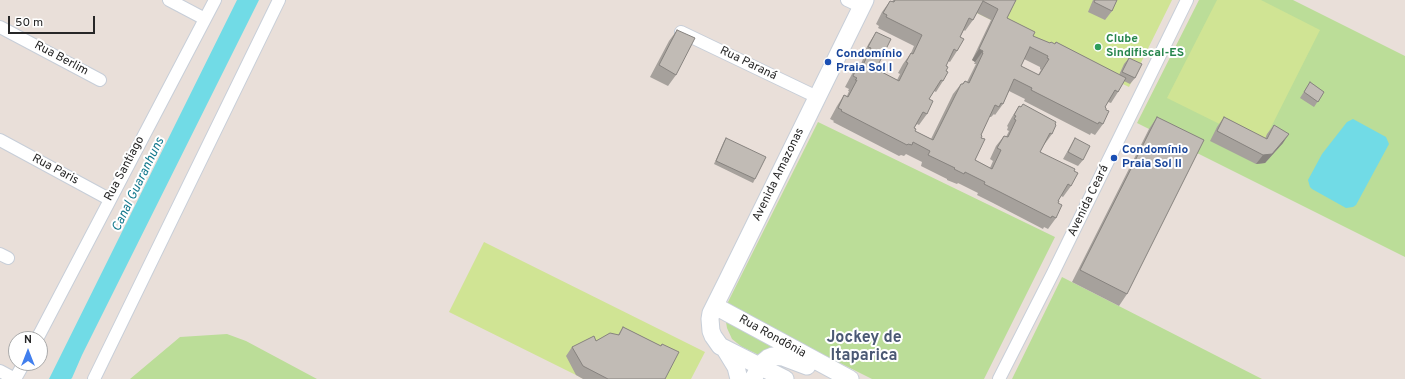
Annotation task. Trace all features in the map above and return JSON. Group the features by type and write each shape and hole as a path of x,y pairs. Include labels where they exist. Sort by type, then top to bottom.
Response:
{"street":[{"path":"169,0 205,19"},
{"name":"Rua Santiago","path":"41,331 64,290 109,199 215,0"},
{"path":"94,379 279,0"},
{"name":"Avenida Ceará","path":"999,379 1056,267 1187,0"},
{"name":"Avenida Amazonas","path":"740,379 736,367 725,349 716,341 711,331 710,319 817,97 858,2"},
{"name":"Rua Berlim","path":"0,27 100,80"},
{"name":"Rua Paraná","path":"678,30 817,97"},
{"name":"Rua Paris","path":"0,140 109,199"},
{"name":"Rua Rondônia","path":"715,306 850,379"},
{"path":"725,349 756,372 785,379"},
{"path":"756,372 768,358 778,356 843,379"},
{"path":"0,371 15,379"}],"green space":[{"name":"Clube Sindifiscal-ES","path":"950,0 1172,0 1129,87"},
{"path":"1199,0 1293,0 1405,56 1405,257 1137,123"},
{"path":"1217,0 1261,0 1320,30 1262,145 1167,98"},
{"path":"818,122 1055,237 984,379 872,379 726,306"},
{"path":"484,242 705,352 691,379 584,379 449,312"},
{"path":"1062,277 1262,379 1012,379"},
{"path":"726,322 769,344 773,349 759,355 742,347 732,339"},
{"path":"227,334 246,341 317,379 130,379 180,337"}],"water":[{"path":"237,0 259,0 82,355 72,378 49,379"},
{"path":"1353,119 1386,137 1389,144 1356,205 1346,208 1312,189 1308,180 1322,154 1347,122"}],"building":[{"path":"895,0 1016,0 1007,18 1035,32 1033,36 1050,43 1055,44 1056,42 1126,78 1118,92 1115,90 1105,107 1106,110 1109,111 1103,124 1099,122 1098,124 1031,90 1032,88 1014,79 1003,104 1001,103 999,107 995,105 981,135 981,138 985,139 975,160 992,169 1001,150 997,148 1004,136 1008,137 1016,120 1014,119 1016,116 1014,115 1019,106 1021,107 1023,104 1056,122 1052,134 1050,133 1040,152 1075,169 1074,171 1078,173 1071,186 1068,184 1058,201 1058,203 1062,205 1056,218 1052,216 1051,218 984,184 985,182 965,172 964,174 954,169 955,168 928,155 930,151 913,142 912,145 907,145 841,111 842,110 838,108 844,95 848,97 857,80 855,80 857,78 853,76 859,63 863,65 871,48 868,47 876,32 891,39 876,69 899,81 908,63 906,62 911,53 913,54 922,35 886,17 887,15 883,13 890,1 894,2","holes":["983,1 998,9 979,49 983,51 983,53 969,83 965,81 961,84 933,140 915,131 916,129 914,128 923,112 927,114 933,101 929,99 948,72 946,71 948,67 946,66 954,49 957,51 964,39 960,37 969,18 973,20","1030,47 1048,56 1047,58 1049,59 1039,75 1021,66"]},
{"path":"1095,0 1117,0 1112,11 1094,2"},
{"path":"677,30 695,38 676,75 659,65"},
{"path":"1129,58 1142,64 1135,78 1122,72"},
{"path":"1310,82 1324,92 1318,102 1304,92"},
{"path":"1157,117 1204,140 1127,294 1080,270"},
{"path":"1224,117 1267,139 1274,125 1289,134 1272,154 1263,155 1217,131"},
{"path":"726,138 766,157 755,179 716,161"},
{"path":"1075,138 1090,146 1083,160 1068,152"},
{"path":"623,327 661,346 662,344 679,352 665,379 608,379 583,366 572,347 594,336 596,341 610,333 619,335"}],"place":[{"name":"Clube Sindifiscal-ES","path":"1098,47"},
{"name":"Condomínio Praia Sol I","path":"828,62"},
{"name":"Condomínio Praia Sol II","path":"1114,158"}],"district":[{"name":"Jockey de Itaparica","path":"864,348"}],"water label":[{"name":"Canal Guaranhuns","path":"139,185"}]}
